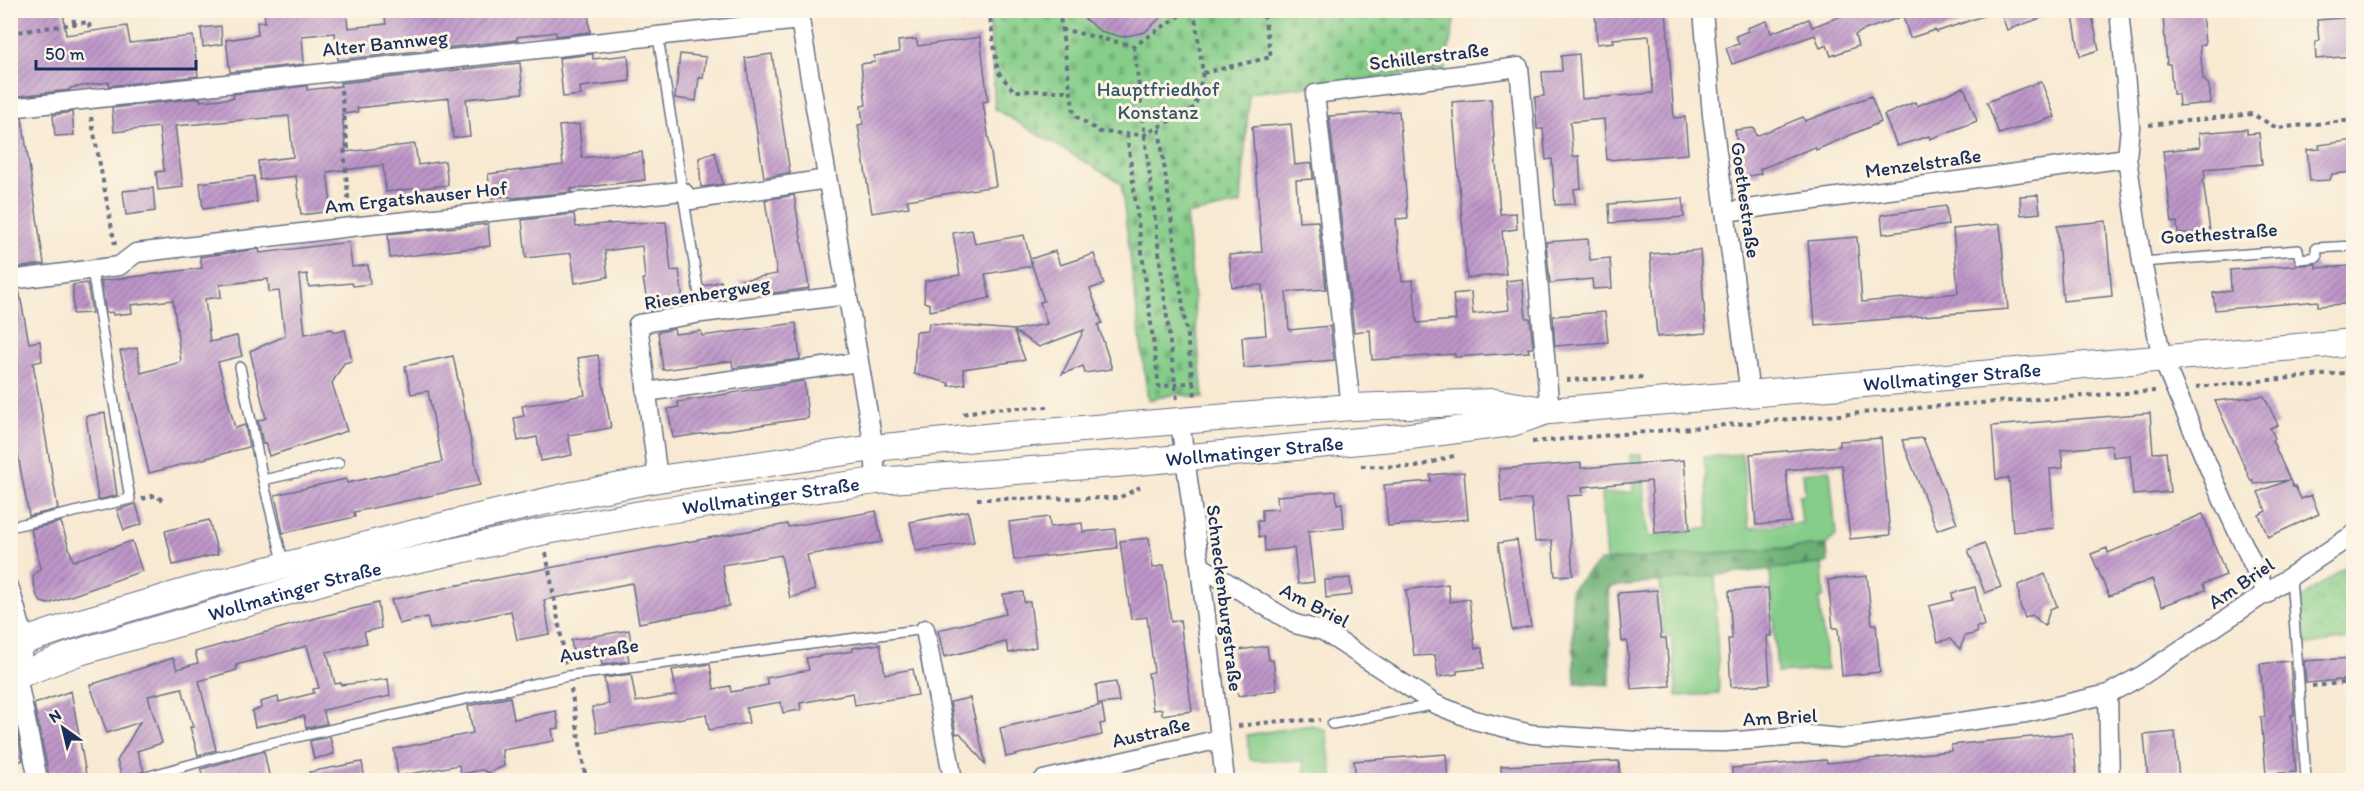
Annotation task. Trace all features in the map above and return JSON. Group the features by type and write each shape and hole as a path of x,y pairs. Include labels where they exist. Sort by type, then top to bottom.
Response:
{"main road":[{"name":"Wollmatinger Straße","path":"14,677 76,653 338,577 541,532 663,511 876,481 1185,458 1402,437 1512,423 1550,411 2354,342"},
{"name":"Wollmatinger Straße","path":"18,644 81,622 285,565 507,510 658,479 874,448 1351,407 1494,402 1550,411"}],"street":[{"name":"Goethestraße","path":"1703,10 1712,115 1749,394"},
{"name":"Goethestraße","path":"2119,10 2130,128 2127,158 2142,262 2162,358 2224,503 2267,594"},
{"name":"Alter Bannweg","path":"10,108 339,70 658,37 799,15"},
{"path":"799,15 874,448 876,481"},
{"name":"Schillerstraße","path":"1351,407 1315,94 1519,67 1550,411"},
{"name":"Menzelstraße","path":"1725,212 2127,158"},
{"name":"Am Ergatshauser Hof","path":"10,280 119,266 136,253 682,191 691,200 826,179"},
{"name":"Riesenbergweg","path":"658,479 638,324 702,313 848,296"},
{"path":"646,392 859,362"},
{"name":"Schneckenburgstraße","path":"1180,422 1200,566 1225,780"},
{"name":"Am Briel","path":"1200,566 1294,624 1323,631 1435,704 1474,720 1530,734 1636,741 1725,742 1809,735 1842,738 2026,713 2108,694 2143,675 2354,534"},
{"path":"10,589 18,644 14,677 38,780"},
{"name":"Austraße","path":"925,630 953,780"},
{"path":"2108,694 2110,780"},
{"name":"Austraße","path":"1042,780 1094,775 1219,734"}],"lane":[{"path":"658,37 702,313"},
{"name":"Goethestraße","path":"2142,262 2298,250 2300,259 2317,257 2316,248 2354,246"},
{"path":"10,527 130,499 92,270"},
{"path":"240,367 263,480 285,565"},
{"path":"263,480 339,463"},
{"path":"2291,577 2306,778"},
{"name":"Austraße","path":"135,780 253,747 568,676 925,630"},
{"path":"1332,724 1435,704"}],"path":[{"path":"73,10 75,24"},
{"path":"952,10 962,17 1014,10"},
{"path":"1059,10 1074,115 1100,132 1144,135 1195,107 1203,73 1194,10"},
{"path":"1061,29 1134,46 1188,10"},
{"path":"1203,73 1271,57 1263,10"},
{"path":"989,13 998,72 1014,91 1070,91"},
{"path":"12,43 10,35 88,22 90,31"},
{"path":"1134,46 1180,422"},
{"path":"339,70 348,148 344,149 351,227"},
{"path":"88,100 119,266"},
{"path":"2130,128 2252,114 2277,128 2354,120"},
{"path":"1127,134 1159,387 1193,382 1159,127"},
{"path":"1522,443 2354,372"},
{"path":"1355,466 1416,467 1459,455"},
{"path":"130,499 138,500 156,495 164,502"},
{"path":"973,500 1119,498"},
{"path":"541,532 554,598"},
{"path":"2299,687 2354,682"},
{"path":"1219,734 1280,721 1319,719 1332,724"}],"green space":[{"name":"Hauptfriedhof Konstanz","path":"989,11 1456,11 1445,70 1249,93 1241,204 1186,215 1203,398 1176,394 1148,400 1121,183 995,109"},
{"path":"1742,454 1749,528 1802,523 1799,495 1805,494 1803,473 1830,470 1836,535 1827,545 1606,561 1601,494 1633,492 1630,455 1642,455 1648,537 1709,528 1704,457"},
{"path":"1827,545 1828,563 1609,587 1610,685 1575,683 1571,589 1600,561"},
{"path":"2353,561 2353,638 2302,646 2299,600"},
{"path":"1822,563 1824,597 1819,599 1827,670 1777,673 1770,569"},
{"path":"1715,575 1719,694 1677,696 1672,637 1663,634 1660,581"},
{"path":"1312,725 1326,730 1333,780 1306,780 1303,761 1250,760 1247,735"}],"building":[{"path":"10,10 63,10 66,35 127,26 130,43 193,36 198,76 109,86 109,82 70,88 70,90 10,97"},
{"path":"264,10 346,10 348,28 386,24 384,10 442,10 443,19 486,14 486,10 588,10 590,32 556,36 556,32 517,37 517,40 338,60 335,33 302,36 304,64 230,72 226,40 258,35 257,22 265,22"},
{"path":"1074,10 1169,10 1145,32 1122,37 1100,31"},
{"path":"1595,10 1666,10 1674,118 1685,117 1688,154 1607,160 1604,119 1570,122 1573,157 1579,156 1581,188 1574,189 1575,204 1555,205 1552,159 1546,160 1543,129 1537,129 1535,97 1544,96 1542,72 1562,71 1561,56 1579,54 1582,99 1653,93 1649,36 1613,39 1614,42 1597,44"},
{"path":"1857,10 1992,10 1992,13 1936,32 1935,30 1910,38 1903,16 1862,31 1855,35 1858,46 1831,56 1827,45 1820,48 1815,35 1732,64 1726,48 1739,44 1736,36 1748,31 1747,28 1767,21 1771,33 1809,19 1812,27"},
{"path":"2000,10 2055,10 2055,13 2007,30"},
{"path":"2072,10 2091,10 2099,50 2080,56"},
{"path":"2164,10 2196,10 2196,13 2202,13 2205,44 2200,46 2203,79 2209,85 2211,103 2179,106 2178,94 2173,94 2170,64 2167,64"},
{"path":"2354,17 2354,56 2316,59 2315,42 2319,41 2317,20"},
{"path":"221,26 222,44 203,47 201,28"},
{"path":"980,37 988,101 983,102 996,186 907,200 909,207 872,213 858,125 863,124 861,106 866,105 861,64 875,62 874,56 899,52 898,41 916,39 918,46"},
{"path":"593,54 593,59 628,55 630,81 580,87 581,95 563,97 559,58"},
{"path":"680,54 706,57 703,78 699,78 696,101 675,98"},
{"path":"772,54 790,173 764,177 745,58"},
{"path":"520,63 523,93 466,99 470,136 453,138 449,98 357,108 358,112 342,114 346,152 415,144 418,165 445,161 448,185 386,192 383,165 327,172 332,211 301,215 296,176 260,180 258,161 293,157 289,116 175,126 183,187 158,190 156,172 164,171 159,127 114,132 112,108 200,98 200,101 234,98 233,94 307,86 307,90 341,86 340,83"},
{"path":"2041,81 2055,117 1999,134 1987,102"},
{"path":"1964,87 1977,121 1930,139 1929,136 1897,146 1884,115 1915,102 1917,106"},
{"path":"1871,96 1881,122 1816,150 1815,147 1760,169 1761,174 1742,177 1735,130 1754,128 1756,136 1803,117 1805,121"},
{"path":"1491,99 1500,214 1516,213 1517,229 1502,231 1506,274 1467,278 1452,102"},
{"path":"1399,111 1408,218 1396,219 1402,281 1413,280 1417,323 1456,320 1453,294 1471,292 1473,314 1509,310 1506,281 1522,279 1526,318 1530,318 1533,348 1528,348 1529,352 1372,360 1370,330 1354,332 1329,116"},
{"path":"72,112 74,135 55,136 53,115"},
{"path":"22,118 44,264 15,268 10,239 10,119"},
{"path":"579,124 582,158 642,152 645,180 571,189 572,192 491,198 488,174 563,165 559,126"},
{"path":"1291,124 1295,165 1312,163 1313,179 1296,180 1299,222 1318,221 1326,289 1286,292 1289,330 1330,326 1334,360 1244,368 1242,337 1266,335 1262,285 1232,287 1229,255 1262,252 1252,127"},
{"path":"2247,129 2247,134 2259,133 2262,164 2204,169 2205,178 2203,180 2210,231 2178,234 2177,222 2172,223 2163,151 2200,147 2199,133"},
{"path":"2354,140 2354,172 2332,174 2330,180 2310,181 2307,150 2320,149 2319,145"},
{"path":"715,152 723,184 701,187 699,158"},
{"path":"254,176 257,202 203,209 200,183"},
{"path":"153,188 155,211 126,215 123,191"},
{"path":"794,195 809,288 768,294 737,281 777,274 765,200"},
{"path":"2038,195 2040,213 2021,215 2020,196"},
{"path":"1683,198 1684,217 1610,223 1609,204"},
{"path":"1946,206 1948,225 1883,234 1881,215"},
{"path":"574,214 576,227 666,222 671,271 679,270 683,300 671,302 671,307 649,311 643,279 645,279 642,246 605,251 608,277 575,283 571,253 526,258 522,220"},
{"path":"2106,221 2112,296 2063,301 2057,226"},
{"path":"488,224 490,246 390,258 388,234"},
{"path":"2000,224 2008,309 1815,325 1808,241 1857,237 1862,302 1958,293 1953,229"},
{"path":"972,230 975,244 1024,235 1032,266 985,274 990,298 930,311 930,304 924,302 925,281 960,275 953,233"},
{"path":"1588,239 1590,260 1610,258 1612,288 1593,289 1592,279 1550,283 1546,242"},
{"path":"349,242 352,267 368,265 370,284 353,286 352,283 309,287 307,274 299,275 305,334 331,329 336,332 345,330 352,361 344,363 332,383 347,431 269,456 265,443 263,444 258,421 266,418 250,351 285,336 279,291 269,292 268,279 220,285 221,297 205,299 210,342 237,336 242,356 218,362 235,428 245,425 249,447 149,473 120,351 137,348 141,373 181,362 173,300 131,305 132,313 113,315 112,312 106,313 101,281 202,268 200,257 259,249 260,253"},
{"path":"1700,250 1706,333 1657,337 1650,254"},
{"path":"1055,251 1060,265 1094,254 1104,284 1090,289 1102,323 1098,325 1112,369 1085,373 1083,366 1062,374 1084,330 1039,347 1014,331 1025,360 963,369 965,384 949,386 949,383 914,374 916,332 928,331 929,323 1014,330 1047,324 1040,302 1044,301 1030,259"},
{"path":"2316,264 2316,268 2350,266 2354,303 2318,306 2318,301 2215,310 2213,293 2231,291 2230,270"},
{"path":"721,281 727,297 707,301 704,286"},
{"path":"87,283 92,313 73,314 73,285"},
{"path":"19,290 29,343 40,341 42,361 33,363 58,509 29,516 10,411 10,291"},
{"path":"1605,312 1608,342 1555,346 1553,316"},
{"path":"796,323 800,359 733,368 732,361 663,370 658,332 674,329 675,334 701,331 702,336"},
{"path":"598,355 611,428 568,435 572,455 541,461 537,437 518,441 514,418 524,416 522,406 585,395 578,358"},
{"path":"453,356 480,485 354,512 355,517 283,533 275,495 346,479 347,483 442,462 428,391 411,394 405,366"},
{"path":"804,381 808,418 673,438 668,409 679,407 678,402"},
{"path":"2264,396 2278,425 2270,428 2275,438 2272,440 2293,487 2295,486 2301,499 2311,495 2319,514 2268,537 2259,515 2266,511 2258,492 2289,480 2254,484 2253,480 2251,481 2215,401"},
{"path":"105,413 117,495 98,500 86,416"},
{"path":"2150,413 2153,453 2166,452 2170,492 2133,495 2130,455 2113,457 2112,445 2061,450 2063,468 2050,469 2054,528 2013,532 2009,478 1996,479 1992,426"},
{"path":"1881,438 1890,535 1850,539 1842,465 1786,470 1791,522 1756,525 1750,454 1840,446 1840,441"},
{"path":"1923,438 1957,523 1937,530 1902,440"},
{"path":"1684,460 1690,530 1655,533 1651,481 1582,487 1583,495 1567,496 1573,575 1555,576 1552,540 1535,542 1531,499 1501,502 1499,469 1581,463 1581,468"},
{"path":"1464,472 1468,519 1388,526 1384,485 1431,481 1430,475"},
{"path":"1336,491 1337,504 1342,503 1344,528 1308,531 1314,582 1298,584 1294,548 1265,551 1264,537 1259,537 1257,521 1262,521 1262,510 1278,509 1277,496"},
{"path":"136,504 142,524 124,530 117,510"},
{"path":"876,511 882,542 807,555 815,590 790,598 781,555 722,565 729,606 639,623 632,583 544,600 550,634 517,640 511,611 430,629 427,617 399,624 391,600 681,543"},
{"path":"968,511 974,542 916,551 910,522"},
{"path":"2203,514 2226,575 2203,584 2205,590 2162,606 2152,579 2109,596 2091,554 2107,548 2108,553"},
{"path":"1049,517 1050,527 1082,523 1083,532 1115,529 1117,548 1014,560 1009,522"},
{"path":"209,520 218,554 173,565 165,531"},
{"path":"61,522 73,561 132,541 142,571 48,604 41,602 33,581 33,576 40,568 31,529"},
{"path":"1149,538 1153,568 1164,565 1171,622 1180,620 1192,711 1162,715 1162,709 1153,710 1148,673 1154,672 1147,617 1131,619 1120,541"},
{"path":"1517,540 1531,626 1512,630 1498,543"},
{"path":"1984,543 2001,587 1985,593 1968,550"},
{"path":"2045,574 2057,606 2050,609 2045,626 2032,615 2025,618 2020,605 2018,585"},
{"path":"1867,576 1872,624 1876,624 1880,672 1842,676 1838,628 1833,628 1828,580"},
{"path":"1350,578 1352,595 1326,598 1325,580"},
{"path":"1448,584 1450,602 1469,599 1475,648 1482,648 1484,668 1457,671 1457,674 1438,677 1435,655 1414,656 1406,590"},
{"path":"1975,587 1984,626 1976,627 1977,633 1965,636 1960,649 1950,639 1938,642 1929,606 1953,600 1952,593"},
{"path":"1768,588 1772,636 1767,636 1770,684 1731,687 1728,639 1732,639 1729,591"},
{"path":"1657,590 1661,638 1666,638 1670,686 1631,689 1627,641 1622,642 1618,593"},
{"path":"1023,592 1024,602 1030,602 1036,647 1009,653 1006,642 944,657 938,630 1006,614 1003,594"},
{"path":"378,603 381,628 364,632 367,643 327,652 335,684 388,679 390,696 323,710 327,724 306,728 304,716 255,727 252,711 261,708 260,702 278,697 279,702 314,693 313,689 319,688 307,646 236,665 237,670 199,681 216,750 198,755 182,688 148,696 162,743 137,751 144,771 131,775 128,780 123,780 117,761 140,722 107,733 90,685 173,658 177,669 198,663 195,652"},
{"path":"629,630 632,649 627,650 629,661 602,665 600,655 574,659 571,640"},
{"path":"880,644 885,674 913,669 918,695 855,705 853,693 800,703 801,710 783,713 781,702 746,708 749,723 709,730 706,714 597,733 592,707 609,704 604,678 631,674 636,702 677,695 672,670 710,664 714,689 730,686 731,692 768,685 766,678 809,670 806,658 853,651 853,648"},
{"path":"1267,646 1269,660 1273,660 1277,690 1238,696 1232,651"},
{"path":"2352,658 2353,679 2306,683 2304,661"},
{"path":"2290,661 2294,715 2291,715 2296,772 2266,774 2261,717 2265,717 2260,664"},
{"path":"1116,682 1119,702 1098,704 1096,685"},
{"path":"71,691 87,780 50,780 34,704"},
{"path":"510,697 514,719 556,711 559,728 552,729 554,741 502,750 504,766 489,773 482,770 461,774 459,765 398,776 394,749 473,733 468,706"},
{"path":"970,698 986,765 960,733 956,734 950,702"},
{"path":"1102,705 1105,723 1100,724 1102,735 1006,757 1000,728"},
{"path":"13,711 23,760 10,765 10,712"},
{"path":"2175,732 2179,780 2148,780 2144,735"},
{"path":"2072,733 2077,780 1732,780 1732,768 1826,760 1827,763 1951,751 1951,745"},
{"path":"330,737 334,754 314,759 310,741"},
{"path":"264,751 270,780 204,780 201,769"},
{"path":"1446,754 1448,780 1356,780 1354,761"},
{"path":"1619,761 1620,780 1502,780 1501,766"},
{"path":"362,762 365,780 310,780 309,772"}]}
